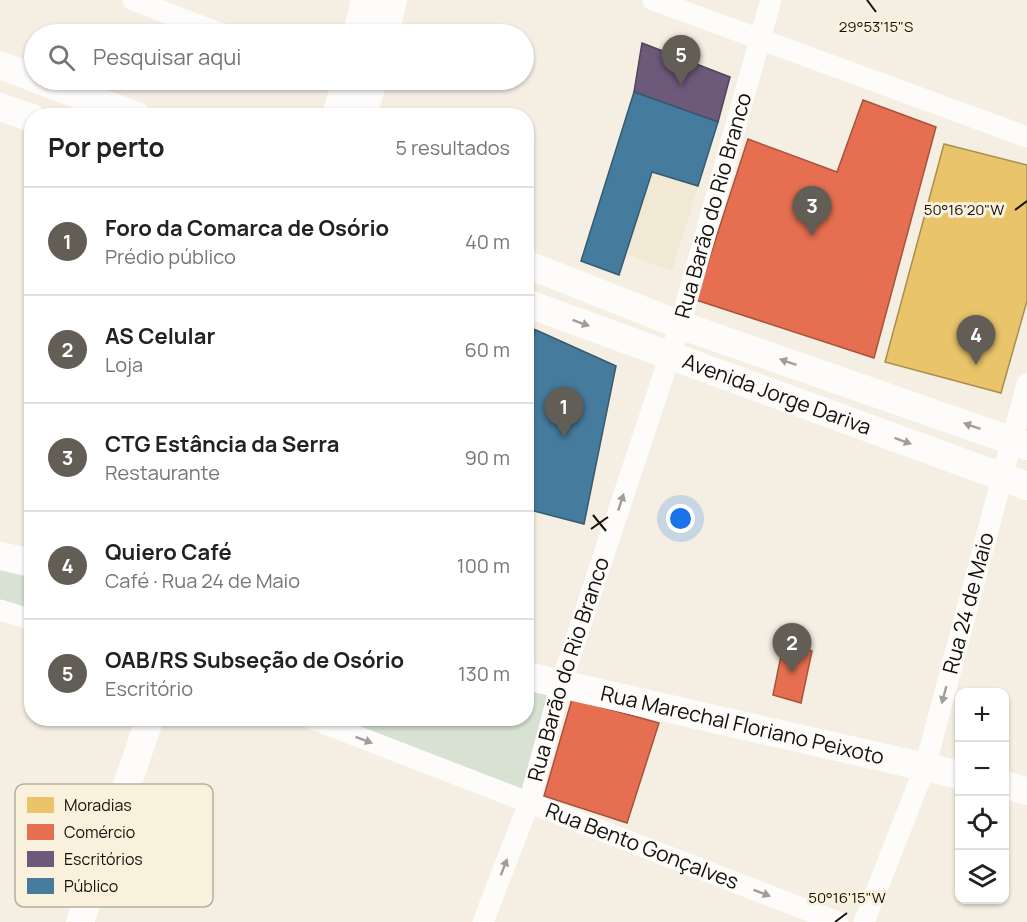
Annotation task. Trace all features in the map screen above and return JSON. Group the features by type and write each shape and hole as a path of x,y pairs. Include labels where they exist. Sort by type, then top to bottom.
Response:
{"main road":[{"path":"360,24 366,0"},
{"path":"387,24 393,0"},
{"path":"0,65 24,74"},
{"path":"67,90 115,108"},
{"path":"342,108 355,90"},
{"path":"0,107 24,115"},
{"name":"Avenida Jorge Dariva","path":"534,267 680,325 1020,443"},
{"name":"Avenida Jorge Dariva","path":"534,306 1015,481"},
{"path":"836,416 846,382"},
{"path":"0,556 24,561"},
{"name":"Rua Marechal Floriano Peixoto","path":"534,678 955,774"},
{"path":"127,784 147,726"},
{"path":"1009,786 1027,791"},
{"path":"80,922 85,907"}],"street":[{"path":"133,0 196,24"},
{"path":"653,0 1027,137"},
{"name":"Rua Barão do Rio Branco","path":"483,922 529,803 561,684 680,325 771,0"},
{"name":"Rua 24 de Maio","path":"864,922 925,767 1015,481 1027,384"},
{"path":"0,610 24,618"},
{"name":"Rua Bento Gonçalves","path":"331,726 838,922"}],"shaded area":[{"path":"652,172 698,186 672,271 626,254"}],"green space":[{"path":"0,563 24,568 24,613 0,604"},
{"path":"534,687 550,690 522,790 353,726 534,726"}],"building: Moradias":[{"path":"944,144 1027,165 1027,301 1001,393 885,362"}],"building: Comércio":[{"path":"863,100 936,127 874,358 696,300 748,139 837,172"},
{"path":"784,641 812,651 801,703 773,695"},
{"path":"572,699 659,723 627,823 544,796"}],"building: Escritórios":[{"path":"642,43 730,77 718,122 634,92"}],"building: Público":[{"path":"634,92 718,122 698,186 652,172 619,275 581,261"},
{"path":"536,330 616,366 584,524 534,511 534,335"}],"place":[{"name":"OAB/RS Subseção de Osório","path":"681,85"},
{"name":"CTG Estância da Serra","path":"812,236"},
{"name":"Quiero Café","path":"976,365"},
{"name":"Foro da Comarca de Osório","path":"564,437"},
{"name":"AS Celular","path":"792,673"}]}
